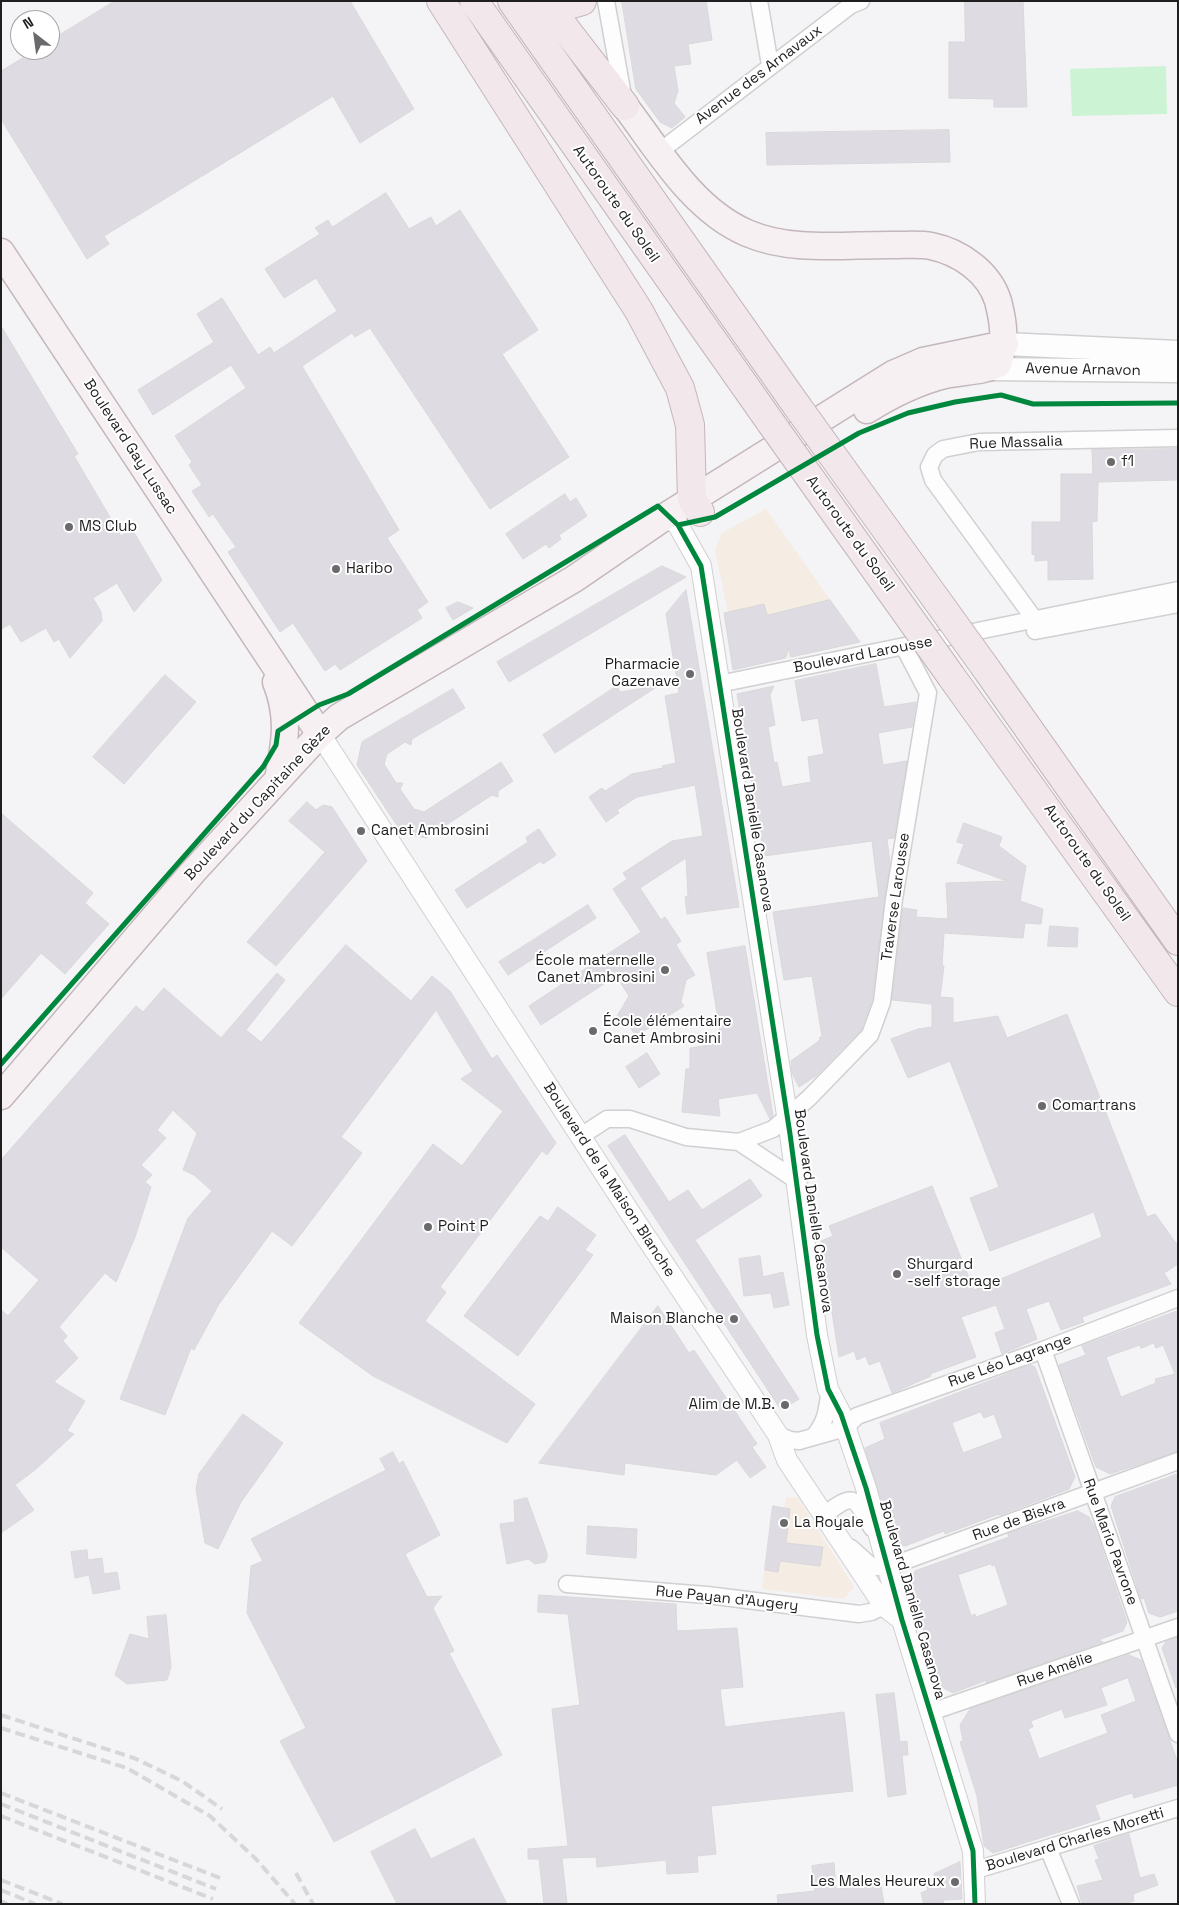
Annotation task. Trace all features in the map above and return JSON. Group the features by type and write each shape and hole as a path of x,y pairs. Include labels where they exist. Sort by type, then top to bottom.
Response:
{"highway":[{"path":"441,1 640,311 680,388 690,425 684,513"},
{"name":"Autoroute du Soleil","path":"474,1 771,423 1178,992"},
{"name":"Autoroute du Soleil","path":"512,1 1178,941"},
{"path":"545,1 565,6 582,1"},
{"path":"545,1 623,94"}],"main road":[{"path":"623,94 659,152 710,210 749,234 786,244 931,246 962,257 975,266 995,294 1005,344 998,364 988,369 945,375 914,384 684,513"},
{"name":"Boulevard Gay Lussac","path":"1,252 320,734"},
{"path":"684,513 852,398 893,374 923,361 1005,344"},
{"name":"Avenue Arnavon","path":"1005,344 1178,352"},
{"name":"Avenue Arnavon","path":"988,369 1178,372"},
{"name":"Boulevard du Capitaine Gèze","path":"1,1096 192,873 320,734 339,718 684,513"},
{"name":"Boulevard Gay Lussac","path":"259,642 281,695 286,720 278,779"}],"street":[{"path":"606,1 623,94"},
{"path":"759,1 770,65"},
{"name":"Avenue des Arnavaux","path":"659,152 770,65 851,5 860,1"},
{"name":"Rue Massalia","path":"1035,620 933,480 929,467 935,455 943,449 978,442 1178,438"},
{"name":"Boulevard Danielle Casanova","path":"684,513 701,566 787,1117 817,1335 829,1395 841,1414 866,1488 902,1620 973,1851 975,1904"},
{"name":"Boulevard Larousse","path":"719,684 1178,590"},
{"name":"Boulevard Larousse","path":"1006,626 1031,632 1178,604"},
{"name":"Traverse Larousse","path":"740,1142 766,1134 787,1117 854,1053 870,1035 882,1002 899,867 928,693 904,647"},
{"name":"Boulevard de la Maison Blanche","path":"320,734 778,1435 787,1460 884,1606 902,1620"},
{"path":"581,1136 607,1119 618,1117 630,1119 686,1137 740,1142 796,1180"},
{"name":"Rue Léo Lagrange","path":"845,1428 857,1416 1042,1350 1178,1298"},
{"name":"Rue Mario Pavrone","path":"1042,1350 1178,1734"},
{"path":"813,1436 822,1427 827,1413 829,1395"},
{"path":"778,1435 790,1440 845,1428"},
{"name":"Rue de Biskra","path":"888,1567 1178,1462"},
{"path":"824,1515 847,1499 852,1499 857,1502 882,1547"},
{"path":"836,1533 872,1567 888,1567"},
{"name":"Rue Payan d'Augery","path":"567,1584 708,1595 859,1614 872,1612 884,1606"},
{"name":"Rue Amélie","path":"931,1712 1178,1627"},
{"name":"Boulevard Charles Moretti","path":"973,1871 1178,1808"},
{"path":"1048,1848 1071,1904"}],"shaded area":[{"path":"766,509 860,642 733,670 724,613 728,612 715,550 722,533"},
{"path":"786,1497 798,1498 854,1587 844,1599 762,1589 773,1506 784,1508"}],"green space":[{"path":"1166,66 1167,114 1072,116 1070,69"}],"building":[{"path":"115,1 350,1 414,109 360,143 333,96 104,236 109,244 87,259 1,119 1,71 19,60 60,60 60,35"},
{"path":"622,1 706,1 712,40 688,44 691,64 674,66 678,91 674,103 685,117 672,128 660,122 636,89"},
{"path":"965,1 1023,1 1027,107 994,107 994,99 949,98 949,42 965,42"},
{"path":"949,130 950,162 767,165 766,133"},
{"path":"386,193 409,229 431,217 436,226 460,210 538,330 502,354 569,457 490,509 370,328 355,337 352,333 302,366 399,530 387,538 428,602 417,610 422,618 340,670 335,664 325,671 293,623 280,632 228,552 236,547 213,514 209,517 192,491 202,485 189,465 192,462 175,436 246,388 231,365 153,415 138,390 214,342 197,314 222,298 258,355 270,347 274,353 337,311 316,278 284,298 265,269 320,234 315,228 328,220 332,227"},
{"path":"1,326 78,454 74,456 121,536 132,529 162,580 134,612 117,583 93,598 101,612 102,621 70,658 59,639 54,642 46,628 21,642 10,624 1,629"},
{"path":"1178,449 1178,480 1098,482 1097,521 1092,522 1093,579 1048,580 1048,560 1035,561 1035,555 1032,554 1032,522 1061,522 1061,474 1093,474 1092,450"},
{"path":"565,494 570,502 576,498 587,516 559,535 561,539 549,548 546,544 523,559 506,534"},
{"path":"662,566 686,577 509,682 497,662"},
{"path":"686,590 739,907 687,914 685,897 688,896 686,858 640,888 661,920 665,917 681,941 676,945 695,975 686,980 681,1002 684,1006 636,1036 625,1020 611,1026 629,996 616,976 541,1025 529,1006 641,932 613,889 627,879 623,873 672,841 703,836 695,785 637,797 617,810 619,813 606,822 589,797 602,788 605,791 632,774 663,768 662,766 676,763 665,696 679,693 666,614"},
{"path":"830,600 860,642 791,657 789,648 785,658 733,670 724,613 764,604 767,615"},
{"path":"458,602 473,608 453,620 446,608"},
{"path":"876,664 884,707 916,702 912,727 878,733 883,765 907,761 894,838 887,839 890,863 872,1000 861,1030 816,1076 799,1087 792,1073 791,1061 820,1040 819,1038 822,1036 812,976 784,980 773,912 879,897 872,841 764,856 737,694 774,686 770,695 775,725 768,727 774,763 777,762 782,787 811,782 808,757 824,754 818,718 802,721 795,681"},
{"path":"165,675 196,702 124,784 93,757"},
{"path":"617,686 620,692 658,686 555,753 543,735"},
{"path":"453,689 465,708 412,739 411,745 405,742 387,754 384,764 396,783 403,783 400,789 414,809 424,812 501,762 513,781 498,791 498,797 492,795 443,827 443,833 436,831 426,838 402,833 357,765 362,742"},
{"path":"307,802 316,810 323,805 332,807 367,861 276,966 247,942 325,852 289,821"},
{"path":"1,813 93,893 85,903 109,924 65,974 41,953 1,999"},
{"path":"964,823 1002,837 999,846 1026,866 1020,901 1043,909 1041,924 1025,923 1023,938 944,933 942,966 944,966 940,997 953,998 953,1023 998,1016 1007,1038 1067,1014 1147,1217 1155,1214 1178,1246 1178,1264 1164,1273 1171,1284 1082,1317 1084,1322 1061,1330 1049,1301 1026,1309 1037,1339 1002,1354 995,1333 1005,1329 996,1305 961,1317 976,1357 930,1374 931,1376 892,1393 880,1361 869,1365 866,1356 857,1360 854,1351 839,1357 821,1241 833,1236 829,1226 932,1186 974,1290 1102,1237 1094,1212 990,1251 970,1198 999,1187 950,1061 908,1078 891,1039 918,1029 932,1027 932,1004 892,1000 903,908 917,910 916,917 948,919 946,883 1007,881 957,863 964,844 957,842"},
{"path":"539,829 556,855 543,864 541,861 467,908 455,890 528,842 526,838"},
{"path":"588,905 596,918 508,975 499,962"},
{"path":"1050,926 1078,928 1077,947 1048,946"},
{"path":"346,945 411,1001 432,976 450,991 492,1059 497,1055 556,1143 547,1155 542,1151 440,1287 446,1292 425,1321 535,1404 507,1443 373,1376 299,1323 433,1144 462,1166 503,1111 461,1079 473,1071 436,1010 341,1137 362,1153 292,1246 272,1231 219,1304 194,1350 191,1348 165,1415 120,1399 188,1218 212,1191 194,1175 183,1170 197,1133 173,1110 157,1130 166,1138 141,1165 152,1175 145,1182 151,1187 135,1237 116,1282 105,1273 59,1327 67,1336 63,1341 78,1358 54,1382 85,1401 67,1431 74,1434 36,1469 15,1485 34,1510 1,1533 1,1310 8,1316 39,1280 1,1247 1,1160 136,1006 143,1012 164,988 221,1038 277,973 285,980 246,1030 261,1042"},
{"path":"745,946 773,1115 770,1119 757,1093 718,1099 720,1116 682,1112 686,1069 690,1069 690,1048 722,1043 707,953"},
{"path":"647,1053 660,1074 639,1088 626,1067"},
{"name":"Maison Blanche","path":"625,1135 669,1202 688,1190 702,1210 750,1179 762,1196 695,1240 799,1399 781,1410 608,1146"},
{"path":"558,1207 596,1235 585,1250 593,1255 518,1356 464,1316 540,1216 548,1221"},
{"path":"760,1256 763,1277 783,1272 789,1305 774,1308 771,1293 744,1296 739,1259"},
{"path":"658,1306 689,1353 694,1350 757,1444 752,1447 766,1467 750,1478 737,1460 716,1475 625,1463 624,1475 539,1463"},
{"path":"1178,1311 1178,1451 1110,1474 1096,1467 1059,1365 1086,1355 1082,1346","holes":["1154,1343 1156,1348 1163,1345 1175,1374 1155,1379 1156,1383 1121,1397 1106,1357 1140,1345 1141,1348"]},
{"path":"1031,1365 1035,1367 1075,1477 1069,1489 1000,1515 945,1534 944,1531 905,1546 894,1542 865,1448 885,1439 880,1423","holes":["981,1412 984,1418 994,1414 1003,1438 963,1453 952,1423"]},
{"path":"243,1414 283,1443 241,1502 218,1549 205,1543 196,1489 199,1474"},
{"path":"393,1452 399,1464 403,1461 440,1535 405,1554 427,1597 442,1596 433,1608 454,1651 449,1653 502,1755 334,1842 280,1741 306,1728 247,1613 251,1566 263,1561 251,1539 386,1470 380,1459"},
{"path":"1178,1474 1178,1611 1160,1617 1149,1613 1144,1598 1141,1599 1111,1506 1115,1497"},
{"path":"527,1498 547,1553 547,1558 545,1562 535,1564 528,1559 507,1564 500,1524 515,1522 514,1501"},
{"path":"773,1506 790,1509 786,1543 823,1547 820,1566 780,1561 778,1572 765,1570"},
{"path":"1078,1511 1089,1517 1094,1526 1127,1622 1123,1631 1098,1640 1103,1642 953,1693 942,1687 908,1583 915,1571 1009,1537 1008,1534","holes":["991,1564 992,1566 995,1565 1008,1605 976,1617 975,1614 971,1616 958,1575"]},
{"path":"588,1526 637,1529 636,1558 587,1554"},
{"path":"87,1550 88,1560 102,1558 104,1574 117,1572 120,1589 93,1594 89,1575 75,1578 71,1552"},
{"path":"539,1595 676,1604 677,1631 737,1628 743,1687 720,1689 725,1727 844,1712 853,1791 711,1806 716,1854 697,1856 698,1872 667,1874 666,1860 597,1867 596,1857 562,1858 567,1904 544,1904 539,1859 528,1859 528,1849 568,1846 552,1709 580,1705 568,1614 538,1612"},
{"path":"166,1615 171,1667 167,1680 127,1684 115,1675 130,1634 149,1639 147,1617"},
{"path":"1178,1638 1178,1688 1176,1688 1162,1648 1166,1642"},
{"path":"1129,1655 1141,1660 1178,1763 1178,1785 1134,1798 1132,1793 1095,1805 1100,1819 993,1853 984,1846 977,1796 960,1742 963,1741 960,1725 970,1709","holes":["1128,1678 1136,1701 1101,1715 1108,1733 1039,1759 1028,1729 1033,1727 1031,1721 1062,1709 1065,1718 1107,1705 1101,1688"]},
{"path":"894,1693 900,1742 907,1741 908,1755 902,1755 906,1794 888,1797 876,1695"},
{"path":"415,1829 431,1859 474,1838 507,1904 397,1904 371,1852"},
{"path":"1129,1834 1140,1878 1154,1874 1158,1885 1133,1894 1134,1901 1123,1904 1082,1904 1077,1886 1103,1880 1095,1860 1099,1859 1094,1846"},
{"path":"960,1862 962,1899 943,1900 944,1904 924,1904 921,1893 928,1890 925,1883 935,1878 934,1874"},
{"path":"834,1863 836,1889 881,1885 884,1904 778,1904 777,1895 815,1891 812,1866"}],"railway":[{"path":"1,1715 134,1758 182,1781 222,1809"},
{"path":"1,1728 127,1768 210,1816 256,1859 295,1904"},
{"path":"1,1793 220,1878"},
{"path":"1,1804 216,1889"},
{"path":"1,1816 213,1899"},
{"path":"296,1873 313,1904"},
{"path":"1,1880 62,1904"},
{"path":"1,1890 35,1904"},
{"path":"1,1901 7,1904"}],"cycle path":[{"path":"678,525 715,517 859,433 908,413 955,402 1001,395 1033,404 1178,403"},
{"path":"1,1064 263,767 276,745 278,731 319,705 348,694 658,506 678,525 701,566 790,1134 817,1335 828,1389 841,1414 866,1488 902,1620 973,1851 975,1904"}],"place":[{"name":"f1","path":"1111,462"},
{"name":"MS Club","path":"69,527"},
{"name":"Haribo","path":"336,569"},
{"name":"Pharmacie Cazenave","path":"690,674"},
{"name":"Canet Ambrosini","path":"361,831"},
{"name":"École maternelle Canet Ambrosini","path":"665,970"},
{"name":"École élémentaire Canet Ambrosini","path":"593,1031"},
{"name":"Comartrans","path":"1042,1106"},
{"name":"Point P","path":"428,1227"},
{"name":"Shurgard -self storage","path":"897,1274"},
{"name":"Maison Blanche","path":"734,1319"},
{"name":"Alim de M.B.","path":"785,1405"},
{"name":"La Royale","path":"784,1523"},
{"name":"Les Males Heureux","path":"955,1882"}]}
